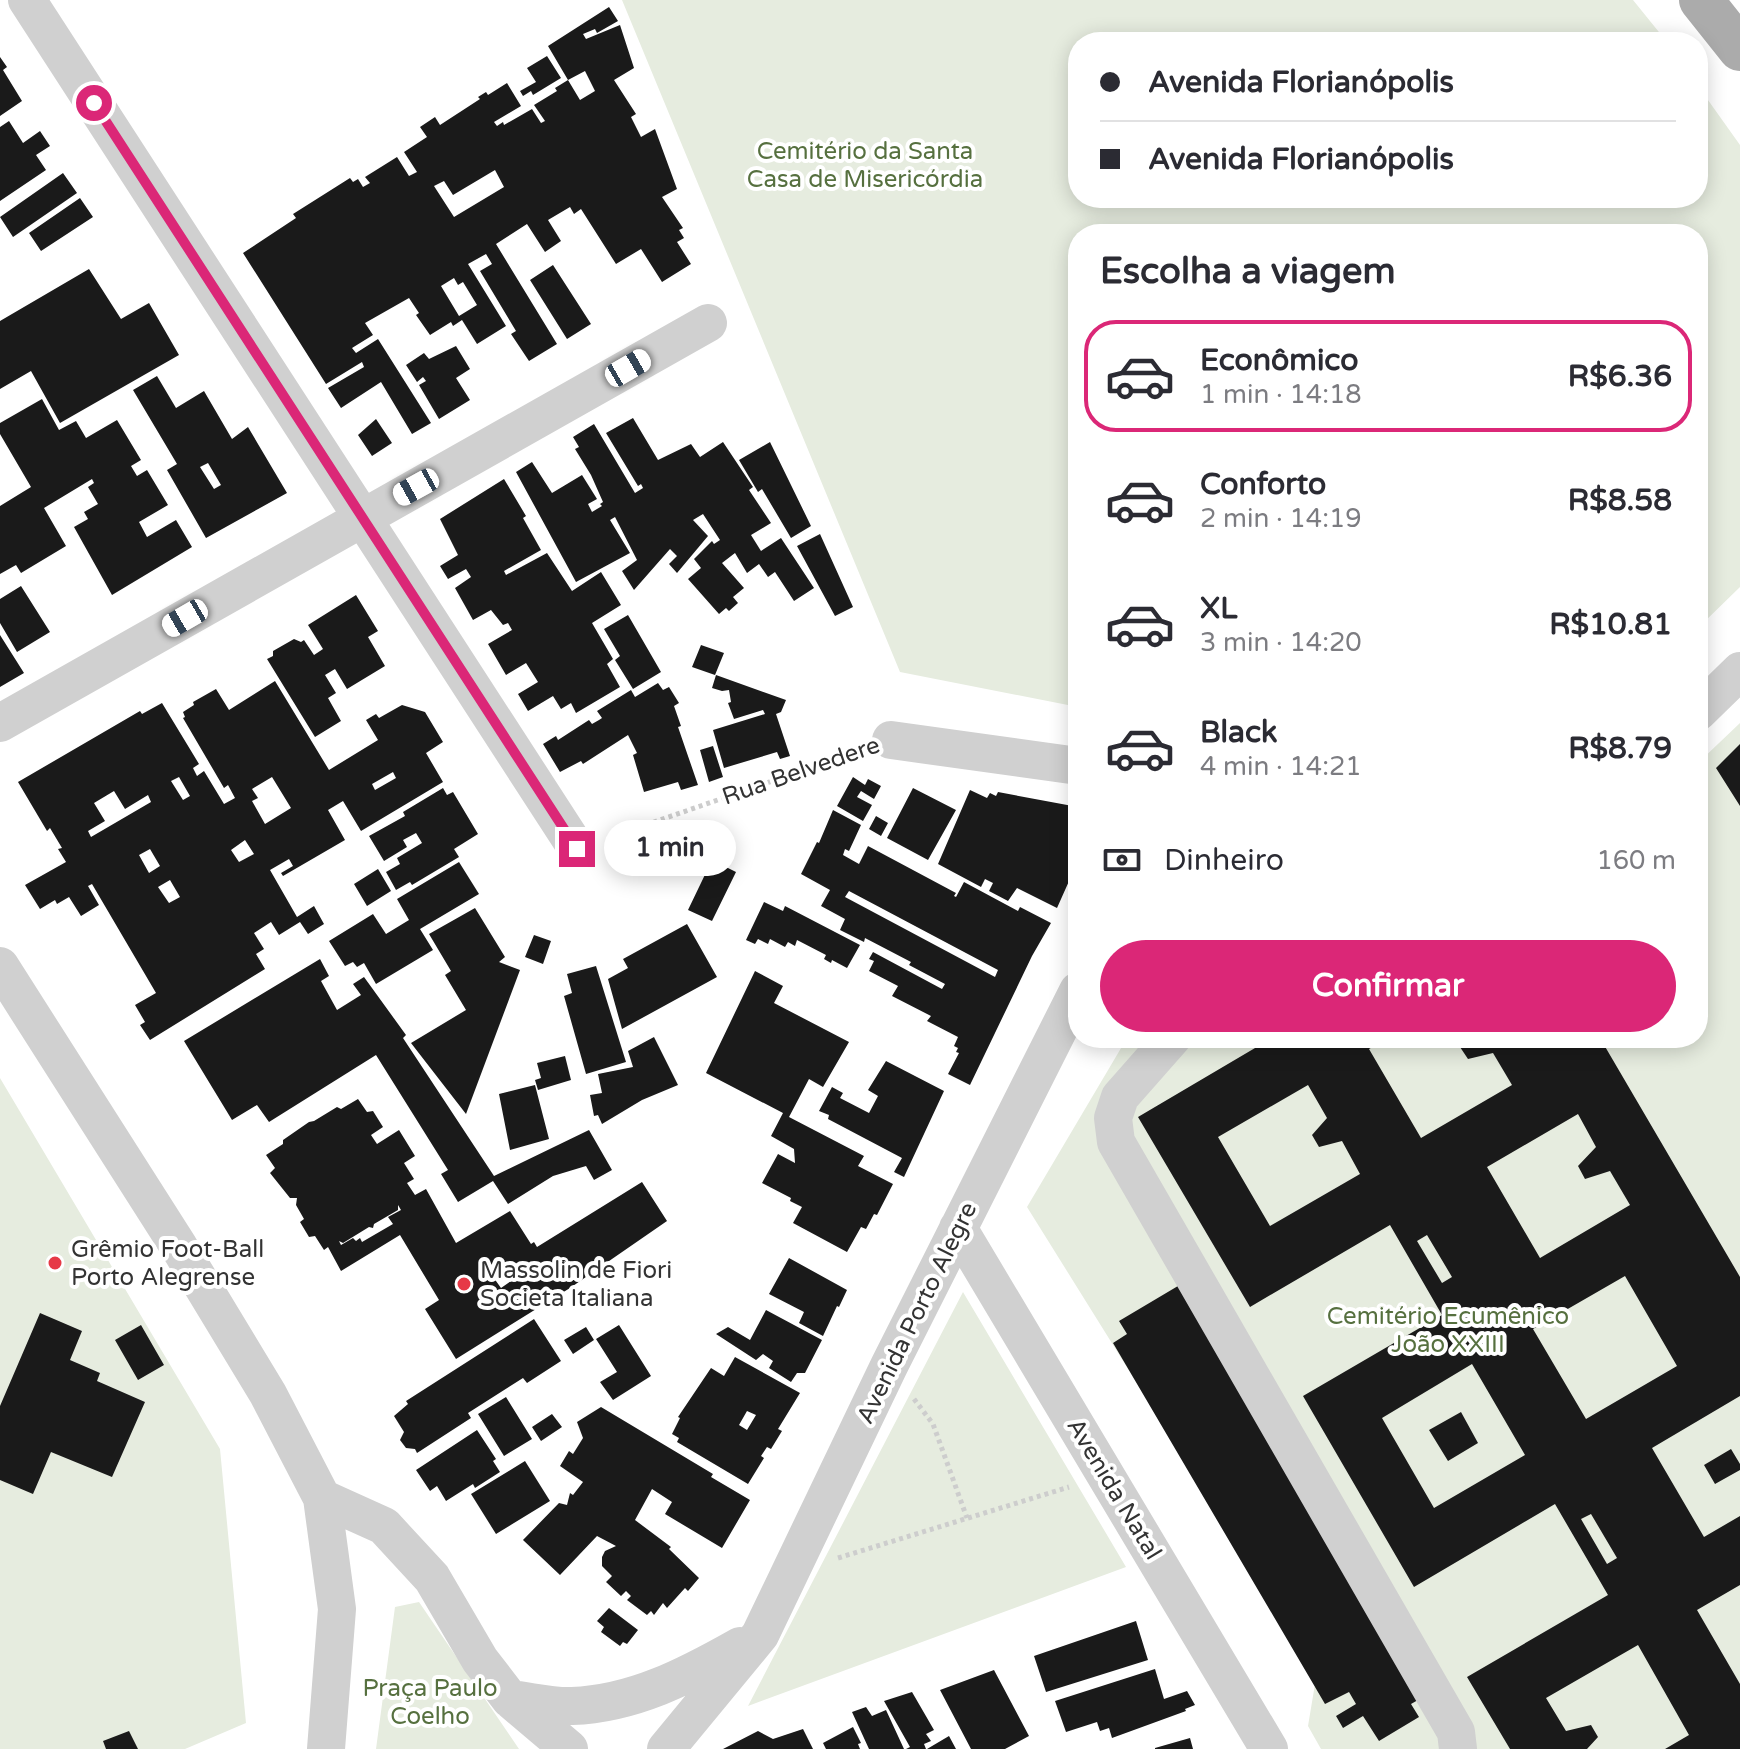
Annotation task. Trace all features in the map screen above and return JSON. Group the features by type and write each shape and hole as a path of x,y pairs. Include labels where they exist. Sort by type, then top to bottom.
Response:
{"main road":[{"path":"1701,0 1740,49"}],"street":[{"path":"27,0 577,849"},
{"path":"0,723 708,323"},
{"path":"1708,702 1740,671"},
{"name":"Rua Belvedere","path":"891,740 1068,765"},
{"path":"0,966 179,1247 268,1394 322,1498 337,1609 318,1746"},
{"name":"Avenida Porto Alegre","path":"666,1749 760,1635 889,1366 1068,1011"},
{"path":"1163,1048 1120,1097 1113,1118 1116,1142 1456,1732 1458,1749"},
{"name":"Avenida Natal","path":"958,1228 1269,1749"},
{"path":"322,1498 384,1526 432,1578 480,1660 510,1699 569,1749"},
{"path":"510,1699 569,1706 606,1702 674,1681 760,1635"}],"path":[{"name":"Rua Belvedere","path":"577,849 891,740"},
{"path":"889,1366 933,1424 967,1518"},
{"path":"791,1573 1106,1476"}],"green space":[{"name":"Cemitério da Santa Casa de Misericórdia","path":"622,0 1633,0 1659,32 1068,32 1068,208 1708,208 1708,100 1740,145 1740,587 1708,618 1708,224 1068,224 1068,705 900,672"},
{"name":"Cemitério Ecumênico João XXIII","path":"1740,723 1740,1749 1321,1749 1308,1726 1317,1672 1027,1207 1121,1048 1708,1048 1708,753"},
{"name":"Grêmio Foot-Ball Porto Alegrense","path":"0,1078 220,1449 246,1723 185,1749 0,1749"},
{"path":"963,1292 1126,1567 748,1706"},
{"name":"Praça Paulo Coelho","path":"419,1602 519,1749 376,1749 395,1607"}],"building":[{"path":"609,7 618,21 597,33 595,29 583,34 586,39 620,25 634,68 614,80 636,114 631,117 641,137 655,129 677,189 662,197 683,228 679,230 684,238 677,242 691,264 662,282 641,249 616,264 581,209 574,214 570,207 548,220 561,241 545,252 527,224 496,244 557,344 529,361 511,334 516,331 480,271 492,264 486,254 468,264 506,326 477,344 462,320 453,326 451,322 430,335 409,298 365,323 373,335 352,348 356,353 378,339 431,423 412,434 381,382 341,408 328,388 364,367 362,362 326,384 243,253 296,218 293,214 350,178 353,182 358,179 363,187 370,183 365,177 397,157 409,176 417,172 404,152 427,137 420,127 435,117 440,125 480,99 478,97 486,92 488,95 507,83 521,106 494,122 497,126 532,109 541,123 545,121 534,105 557,91 555,88 568,80 548,46","holes":["585,71 595,91 580,100 568,80","495,170 504,187 454,217 434,186 444,181 453,195","454,278 458,285 463,282 477,305 459,316 441,286"]},
{"path":"547,56 561,78 533,95 531,91 523,96 520,91 536,82 527,68"},
{"path":"0,57 7,67 3,70 22,101 0,116"},
{"path":"9,121 23,143 40,131 50,146 36,155 46,170 0,201 0,127"},
{"path":"63,173 77,193 13,237 0,217"},
{"path":"80,198 93,217 41,251 29,233"},
{"path":"553,265 591,324 567,339 530,280"},
{"path":"89,269 121,319 149,303 179,355 60,423 31,371 0,389 0,321"},
{"path":"456,346 470,369 456,378 470,400 439,419 419,385 426,381 423,377 417,382 406,365 424,353 429,359"},
{"path":"157,376 176,408 204,391 232,439 248,427 287,493 206,538 167,470 177,464 133,390","holes":["208,463 221,485 214,489 200,467"]},
{"path":"42,399 59,430 76,421 86,438 117,420 141,460 131,466 137,476 147,470 168,505 139,522 147,537 176,520 192,547 112,595 74,527 88,519 84,512 98,504 88,487 94,483 92,479 44,508 66,546 21,573 16,565 0,574 0,506 31,487 0,434 0,423"},
{"path":"633,418 658,460 691,444 700,457 723,442 753,487 749,490 771,523 751,535 761,551 781,538 814,588 794,601 775,572 768,577 759,564 747,573 735,553 722,563 744,588 733,597 738,603 729,611 726,608 719,614 688,579 701,568 694,559 712,541 714,544 720,540 703,514 693,520 708,536 677,573 669,564 677,556 670,549 634,590 622,571 637,560 615,517 610,520 630,553 576,582 516,472 532,462 552,493 582,475 597,499 588,504 592,512 602,506 591,475 575,449 579,447 573,437 594,424 635,493 643,488 641,484 638,486 606,433"},
{"path":"376,419 392,443 372,456 358,435"},
{"path":"770,442 811,526 791,538 762,489 758,492 739,460"},
{"path":"504,479 526,516 523,518 541,550 504,571 506,575 547,553 572,591 601,572 621,605 592,623 613,659 607,664 620,687 576,713 571,703 561,709 553,696 528,711 518,694 538,682 526,663 506,675 488,644 512,630 508,623 503,625 491,610 473,620 455,588 471,577 466,569 448,579 440,566 458,555 440,519"},
{"path":"820,534 853,607 835,616 797,546"},
{"path":"21,586 50,632 17,652 0,623 0,599"},
{"path":"356,595 378,631 368,637 385,666 347,689 335,669 325,675 336,693 328,698 341,721 315,737 267,659 273,656 273,651 294,639 304,640 314,655 323,649 308,625"},
{"path":"628,615 661,672 633,689 615,660 620,656 604,629"},
{"path":"0,635 24,673 0,687"},
{"path":"701,645 724,653 715,675 692,667"},
{"path":"716,675 786,700 781,712 776,714 790,756 780,759 777,752 724,768 713,730 765,714 763,710 734,719 728,703 731,702 729,690 712,688"},
{"path":"275,681 329,770 378,740 366,720 376,714 379,718 402,705 425,712 443,742 426,753 443,782 361,831 343,801 328,810 345,840 283,876 281,873 293,866 289,859 270,870 297,917 314,906 324,924 308,934 300,922 279,935 271,922 254,933 264,949 256,954 265,969 150,1040 140,1025 145,1022 135,1005 156,993 92,884 88,886 99,905 81,916 69,897 57,904 55,900 40,909 25,885 66,862 50,828 47,831 18,782 140,711 142,714 162,703 199,764 193,768 197,776 204,771 224,804 235,798 228,785 224,788 183,718 183,712 194,705 193,702 216,689 229,710","holes":["393,772 396,778 375,790 372,784","179,777 190,796 183,800 171,781","272,777 291,808 265,824 252,801 258,798 252,789","114,791 125,809 148,795 151,802 91,837 88,831 105,821 94,803","245,840 254,854 239,862 231,850","150,849 160,866 149,873 139,855","170,880 180,897 169,903 158,887"]},
{"path":"658,683 663,690 669,687 679,703 674,706 681,726 678,727 698,785 681,790 678,782 644,792 633,755 637,753 628,735 583,764 581,761 560,772 543,744 556,736 558,740 589,720 592,724 599,720 602,718 597,711 631,690 635,697"},
{"path":"1740,744 1740,806 1716,768"},
{"path":"713,746 723,777 709,782 700,750"},
{"path":"853,777 865,785 868,779 881,786 874,799 861,791 857,797 872,805 863,821 837,806"},
{"path":"443,788 447,795 453,792 478,834 454,849 459,857 412,885 410,882 396,890 386,872 400,864 397,858 422,843 416,833 403,840 407,847 384,861 369,836 405,816 403,812"},
{"path":"913,788 956,810 928,860 887,838"},
{"path":"970,790 987,798 990,793 996,796 998,792 1068,805 1068,883 1057,908 1017,888 1008,901 989,891 993,883 985,879 981,887 938,864"},
{"path":"833,810 861,825 849,851 845,849 843,855 859,864 868,846 956,893 956,897 964,882 1018,911 1020,907 1051,923 970,1085 948,1074 959,1053 954,1046 958,1037 927,1021 931,1016 892,996 898,986 869,971 874,961 869,959 873,952 942,989 945,984 865,938 864,942 840,930 845,919 821,906 830,890 801,874","holes":["849,891 998,970 995,977 845,897"]},
{"path":"876,816 888,823 881,836 869,829"},
{"path":"712,860 736,872 712,921 688,910"},
{"path":"459,862 479,894 420,929 433,950 376,984 364,963 357,967 353,962 345,966 329,941 373,914 386,934 409,920 397,899"},
{"path":"378,869 391,891 367,906 354,884"},
{"path":"764,902 783,911 785,906 860,945 847,968 832,960 831,963 824,959 826,955 797,940 795,946 788,942 785,947 770,939 768,944 758,939 755,944 746,940"},
{"path":"475,908 505,957 499,962 520,970 466,1114 411,1043 466,1010 445,975 451,971 429,934"},
{"path":"687,924 717,977 622,1029 608,979 628,968 623,959"},
{"path":"534,935 551,941 543,964 525,957"},
{"path":"320,959 329,976 321,981 337,1010 361,995 353,984 364,977 406,1035 403,1038 494,1176 589,1130 612,1170 594,1180 586,1166 553,1176 508,1204 493,1181 458,1202 441,1174 448,1170 376,1055 269,1122 257,1105 232,1120 184,1041"},
{"path":"596,966 626,1062 586,1074 564,996 572,993 567,974"},
{"path":"755,971 783,986 774,1003 849,1042 823,1087 809,1079 789,1117 864,1156 858,1166 893,1184 877,1215 874,1214 866,1229 861,1227 847,1252 793,1223 802,1207 762,1183 778,1154 795,1163 794,1149 771,1136 783,1113 706,1073"},
{"path":"654,1037 678,1085 642,1100 602,1124 598,1115 594,1116 590,1095 602,1093 598,1074 633,1067 628,1051"},
{"path":"1255,1048 1371,1048 1421,1138 1512,1085 1493,1053 1468,1059 1461,1048 1606,1048 1740,1277 1740,1396 1652,1448 1704,1537 1740,1516 1740,1585 1697,1610 1740,1684 1740,1749 1665,1749 1689,1735 1638,1645 1546,1698 1566,1731 1591,1725 1598,1737 1587,1749 1510,1749 1467,1677 1608,1595 1555,1504 1414,1587 1303,1396 1442,1315 1390,1225 1250,1307 1138,1117","holes":["1308,1085 1327,1118 1312,1135 1319,1147 1342,1141 1360,1174 1270,1226 1218,1137","1578,1114 1596,1147 1578,1166 1585,1179 1610,1171 1630,1205 1540,1258 1487,1167","1427,1235 1452,1277 1442,1283 1417,1241","1625,1276 1677,1366 1586,1419 1533,1329","1472,1364 1525,1455 1434,1508 1382,1418","1591,1514 1617,1558 1607,1564 1581,1519"]},
{"path":"565,1056 571,1080 538,1090 535,1080 541,1078 537,1063"},
{"path":"886,1061 944,1091 904,1177 894,1172 902,1158 828,1119 829,1115 819,1111 832,1087 843,1093 840,1098 869,1113 878,1096 868,1090"},
{"path":"535,1085 549,1139 510,1150 499,1094"},
{"path":"358,1099 367,1112 373,1111 383,1127 371,1135 377,1144 399,1130 415,1156 404,1163 414,1179 407,1183 415,1195 426,1189 456,1243 510,1211 531,1244 534,1242 537,1247 642,1182 667,1221 570,1288 456,1359 425,1309 439,1300 400,1235 341,1271 328,1247 324,1250 315,1236 309,1237 300,1222 304,1219 296,1205 297,1198 290,1198 270,1173 275,1168 266,1155 309,1122 337,1107 341,1109","holes":["398,1205 401,1210 388,1217 393,1224 362,1242 360,1238 356,1241 353,1238 341,1245 339,1241 343,1243 369,1227 373,1228 374,1224 398,1210","502,1267 511,1281 501,1288 491,1274"]},
{"path":"789,1258 847,1290 823,1336 799,1323 804,1312 769,1294"},
{"path":"1183,1283 1418,1700 1411,1704 1419,1717 1379,1741 1363,1716 1343,1728 1336,1716 1356,1704 1349,1692 1325,1704 1113,1343 1127,1334 1119,1321"},
{"path":"766,1310 822,1340 805,1373 797,1373 791,1382 769,1368 773,1361 763,1354 756,1360 716,1334 728,1327 750,1340"},
{"path":"40,1313 82,1331 70,1360 100,1373 97,1381 145,1402 112,1477 51,1452 33,1494 0,1480 0,1406"},
{"path":"534,1319 561,1361 527,1383 523,1378 468,1413 471,1418 417,1453 415,1449 406,1448 400,1440 404,1432 394,1416 408,1404 406,1401"},
{"path":"141,1325 164,1365 138,1380 115,1340"},
{"path":"619,1325 651,1376 613,1400 600,1382 617,1372 596,1339"},
{"path":"586,1327 594,1340 573,1354 564,1340"},
{"path":"735,1357 800,1393 778,1429 782,1431 771,1449 767,1447 761,1456 764,1458 748,1484 677,1442 679,1438 672,1434 678,1417 711,1368 724,1376","holes":["747,1411 756,1415 747,1430 739,1425"]},
{"path":"506,1397 532,1439 504,1456 478,1414"},
{"path":"601,1407 713,1474 711,1477 750,1500 722,1548 665,1514 672,1502 652,1489 635,1520 671,1547 669,1549 699,1578 667,1608 663,1603 654,1615 651,1611 647,1615 627,1600 631,1596 626,1591 621,1596 606,1582 612,1576 602,1566 602,1557 605,1551 616,1546 597,1536 560,1575 523,1540 559,1503 567,1505 570,1493 573,1495 583,1482 560,1466 569,1451 573,1454 583,1438 577,1422"},
{"path":"1461,1412 1478,1443 1448,1461 1429,1430"},
{"path":"552,1414 562,1427 541,1441 532,1427"},
{"path":"477,1430 496,1459 493,1461 500,1472 446,1501 437,1486 430,1491 416,1470"},
{"path":"1731,1449 1740,1470 1715,1484 1704,1465"},
{"path":"525,1461 550,1501 496,1534 471,1494"},
{"path":"609,1608 638,1630 627,1644 623,1642 620,1646 601,1632 604,1627 597,1621"},
{"path":"1136,1621 1148,1660 1046,1692 1034,1656"},
{"path":"1155,1669 1164,1699 1187,1691 1195,1705 1112,1738 1109,1728 1100,1731 1097,1722 1066,1732 1055,1701"},
{"path":"994,1670 1029,1736 1005,1749 971,1749 940,1690"},
{"path":"912,1692 934,1730 926,1734 931,1741 924,1744 926,1749 906,1749 910,1747 884,1701"},
{"path":"866,1707 872,1716 886,1710 904,1749 869,1749 852,1712"},
{"path":"853,1727 861,1743 858,1744 860,1749 826,1749 823,1743"},
{"path":"803,1729 813,1749 723,1749 758,1731 773,1739"},
{"path":"129,1731 138,1749 106,1749 103,1741"},
{"path":"949,1736 956,1749 927,1749"},
{"path":"1190,1738 1193,1749 1155,1749 1155,1748"}],"place":[{"name":"Grêmio Foot-Ball Porto Alegrense","path":"55,1263"},
{"name":"Massolin de Fiori Societa Italiana","path":"464,1284"}],"route":[{"path":"94,103 577,849"}]}
